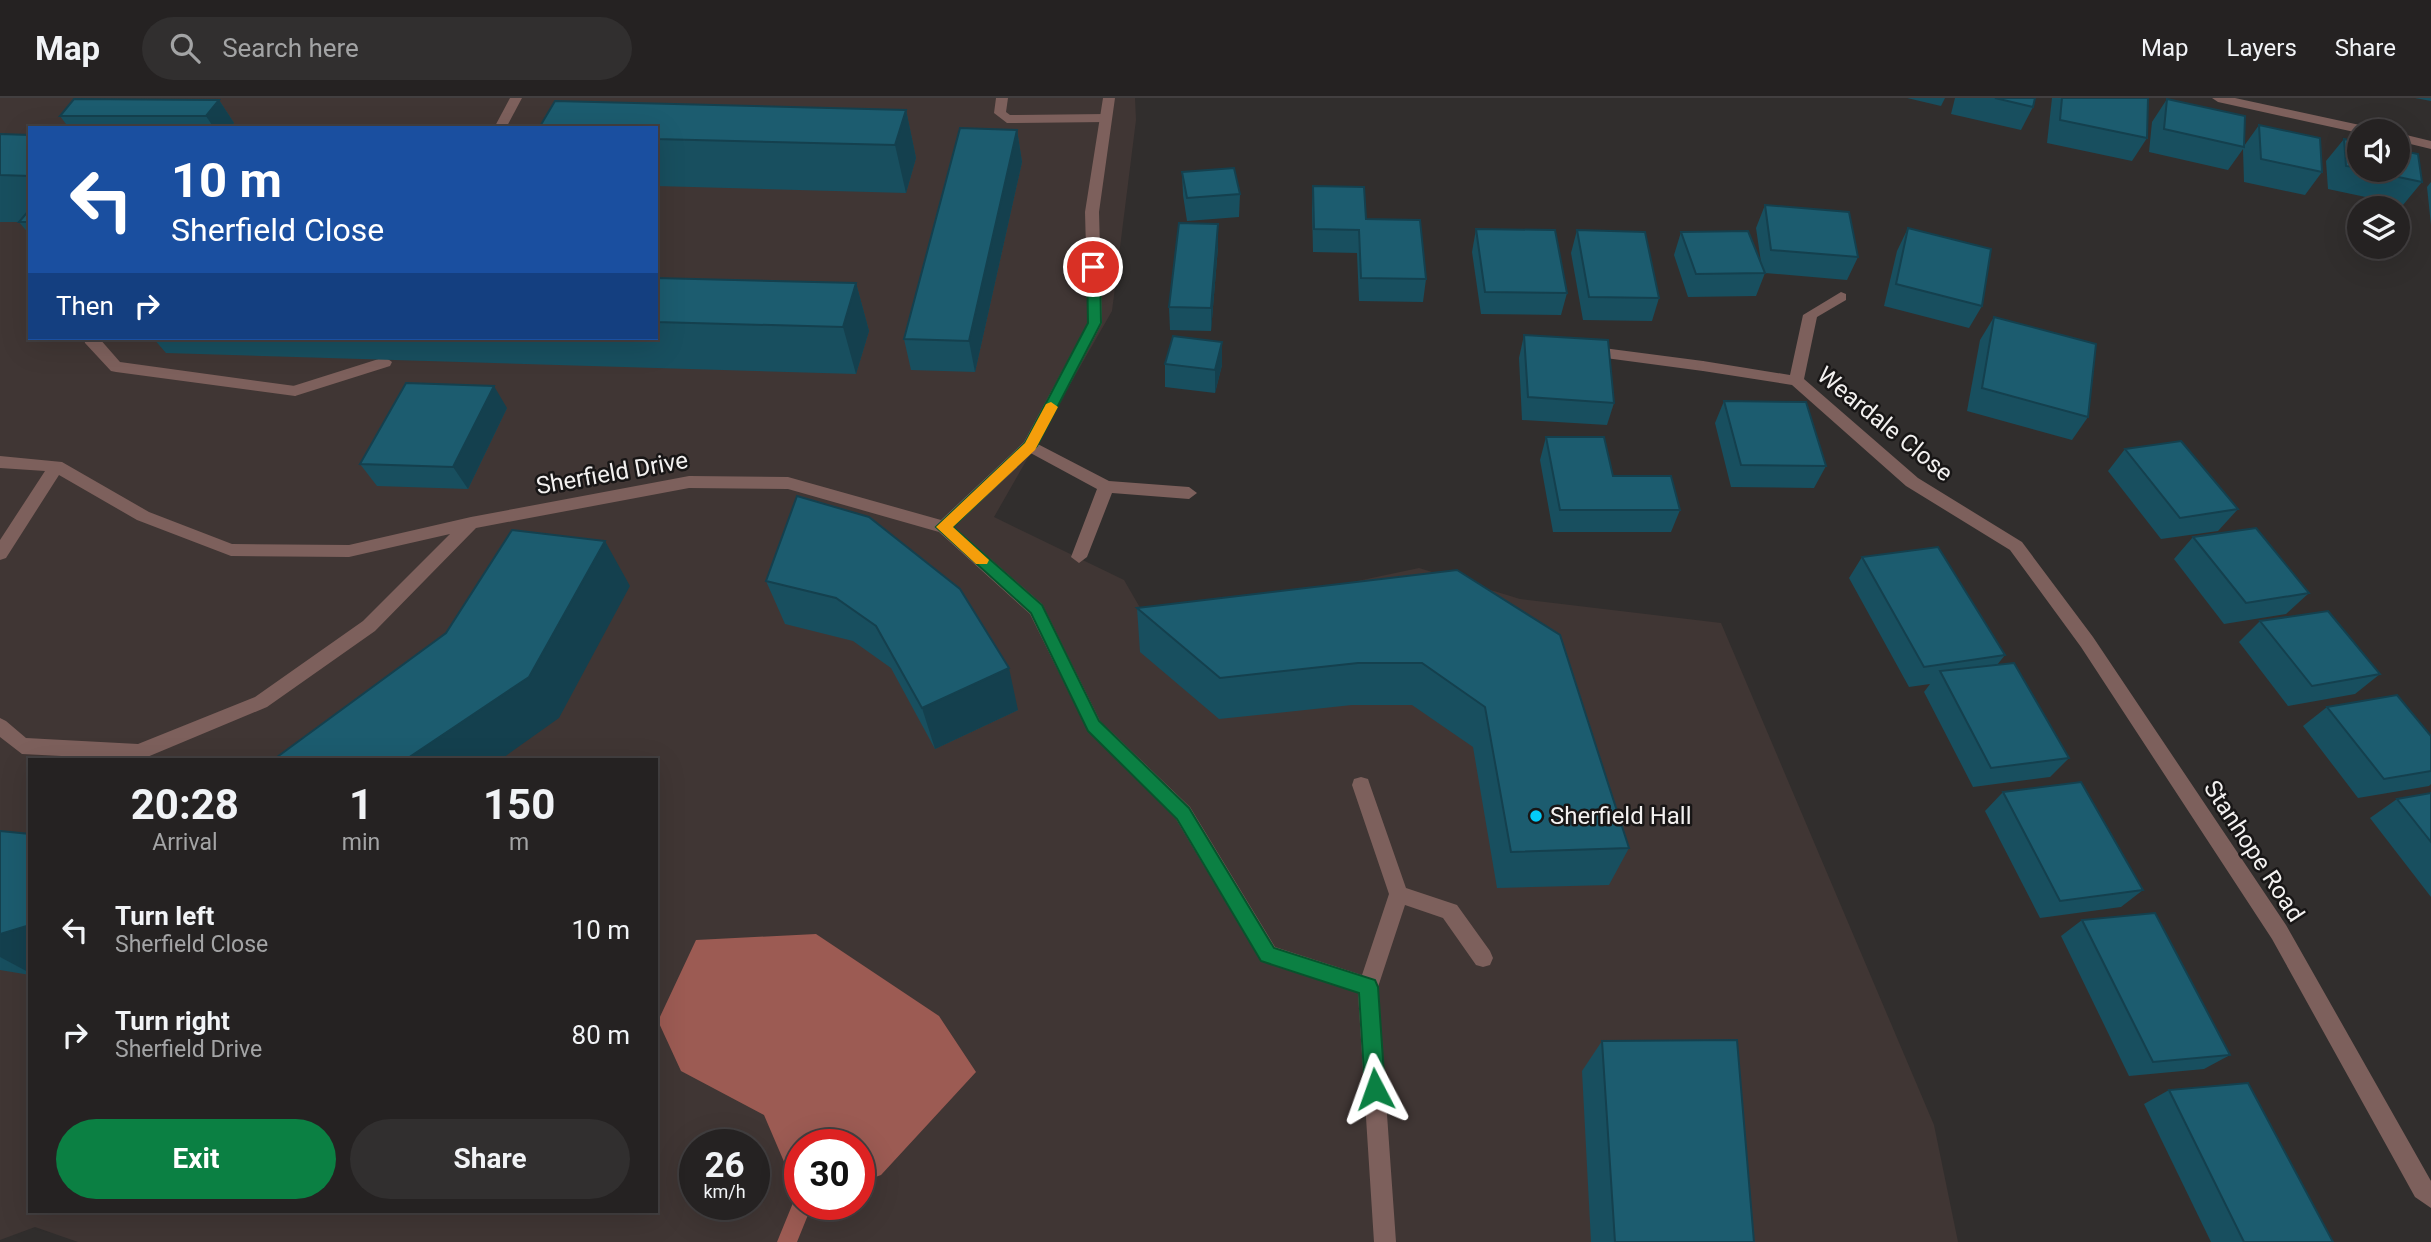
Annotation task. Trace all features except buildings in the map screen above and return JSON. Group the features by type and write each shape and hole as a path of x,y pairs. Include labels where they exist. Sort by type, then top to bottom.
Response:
{"street":[{"path":"501,126 516,98"},
{"path":"1002,98 1000,113 1007,119 1106,118"},
{"path":"1109,98 1092,212 1095,323 1030,446 944,527 1036,609 1094,726 1183,813 1268,954 1368,987"},
{"path":"2218,98 2347,126"},
{"path":"2410,140 2431,145"},
{"name":"Weardale Close","path":"1796,381 1810,314 1841,297"},
{"path":"90,340 116,367 295,391 385,362"},
{"name":"Weardale Close","path":"1568,348 1796,381 1912,482 2016,546"},
{"path":"1030,446 1106,487 1189,493"},
{"name":"Sherfield Drive","path":"0,462 55,466 143,516 231,550 349,551 471,523 689,482 788,484 944,527"},
{"path":"0,554 55,466"},
{"path":"1079,557 1106,487"},
{"path":"0,726 22,746 139,752 261,702 369,626 471,523"},
{"name":"Stanhope Road","path":"2016,546 2087,642 2279,932 2417,1178 2431,1197"},
{"path":"1361,785 1399,894 1368,987 1385,1242"},
{"path":"1399,894 1450,911 1483,958"}],"shaded area":[{"path":"0,98 1135,98 1136,120 1112,311 994,517 1124,580 1150,625 1419,568 1520,599 1721,623 1934,1125 1958,1242 78,1242 35,1227 0,1240"},
{"path":"816,934 939,1016 976,1072 881,1175 875,1177 875,1129 784,1129 784,1162 764,1115 681,1071 658,1021 696,940"}],"waterway":[{"path":"787,1242 796,1220"}],"slow traffic":[{"path":"981,560 944,527 1030,446 1051,407"}],"place":[{"name":"Sherfield Hall","path":"1536,816"}],"route":[{"path":"1093,267 1095,323 1030,446 944,527 1036,609 1094,726 1183,813 1268,954 1368,987 1375,1089"}]}
